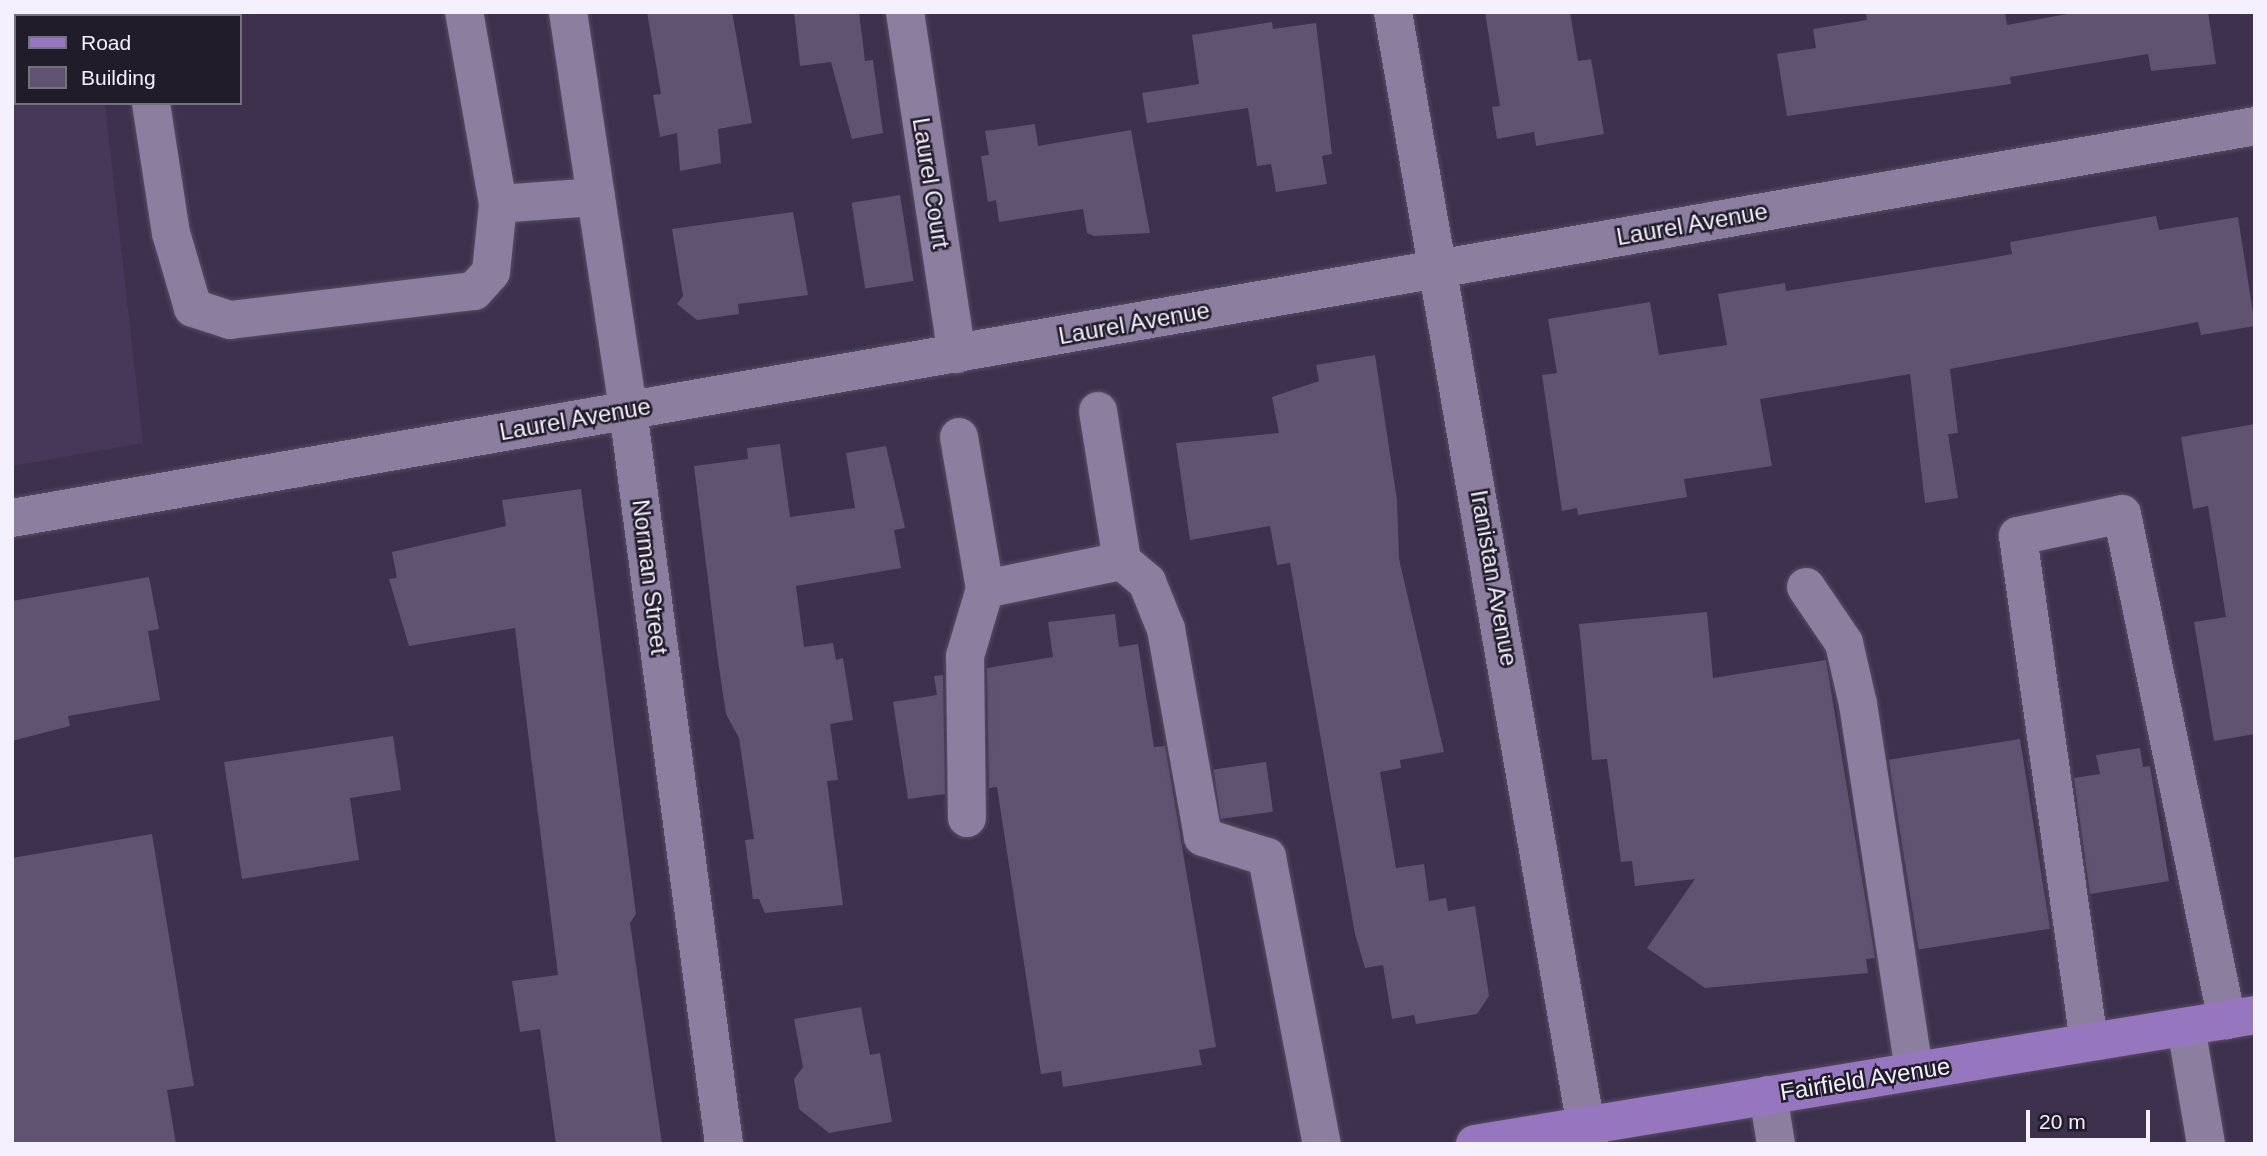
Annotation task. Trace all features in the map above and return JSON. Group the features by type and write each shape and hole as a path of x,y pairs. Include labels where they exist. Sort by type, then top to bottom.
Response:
{"main road":[{"name":"Fairfield Avenue","path":"1475,1144 1589,1134 1768,1095 2241,1018"}],"street":[{"path":"151,105 184,287 192,308 206,316 230,320 474,291 491,272 498,204 464,12"},
{"name":"Norman Street","path":"568,12 628,410 724,1144"},
{"name":"Laurel Court","path":"905,12 957,354"},
{"name":"Iranistan Avenue","path":"1394,12 1589,1134"},
{"name":"Laurel Avenue","path":"12,518 1440,268 2253,136"},
{"path":"498,204 596,197"},
{"path":"1098,411 1122,561 1147,582 1166,629 1203,837 1267,858 1322,1144"},
{"path":"960,437 985,589 965,656 967,818"},
{"path":"2088,1042 2018,536 2122,514 2241,1018"},
{"path":"985,589 1122,561"},
{"path":"1806,587 1844,643 1858,704 1914,1071"},
{"path":"2186,1027 2206,1144"},
{"path":"1768,1095 1776,1144"}],"shaded area":[{"path":"12,12 95,12 14,14 14,105 105,105 143,443 12,466"}],"building":[{"path":"647,12 732,12 752,123 718,129 721,163 680,171 677,133 660,137 653,95 661,94"},
{"path":"794,12 859,12 865,61 873,60 883,133 852,139 831,62 800,66"},
{"path":"1485,12 1570,12 1578,61 1591,59 1604,134 1536,146 1534,132 1497,139 1492,107 1500,106"},
{"path":"1866,12 2005,12 2007,25 2078,12 2208,12 2216,64 2151,71 2148,54 2010,77 2011,84 1787,116 1777,54 1816,48 1813,29 1867,20"},
{"path":"1272,22 1273,29 1316,23 1332,154 1322,156 1327,184 1276,192 1271,164 1257,166 1248,108 1147,123 1142,93 1199,84 1192,35"},
{"path":"1035,124 1038,146 1131,130 1150,233 1094,236 1087,233 1083,209 999,222 996,200 988,202 981,156 989,155 985,131"},
{"path":"900,195 914,281 865,289 852,203"},
{"path":"793,212 808,295 738,304 739,314 697,320 677,304 683,296 672,229"},
{"path":"2156,216 2159,230 2238,217 2255,326 2201,335 2198,322 1950,369 1958,433 1948,434 1958,498 1925,503 1910,374 1760,399 1772,466 1684,479 1687,497 1578,515 1577,508 1562,511 1542,375 1557,373 1548,319 1650,302 1659,355 1727,345 1718,294 1785,283 1786,291 1974,261 2012,254 2010,242"},
{"path":"1375,355 1397,500 1399,559 1444,752 1400,760 1401,768 1380,772 1396,868 1424,864 1429,901 1446,898 1448,911 1475,906 1489,996 1477,1014 1416,1024 1414,1015 1392,1019 1383,965 1365,968 1355,934 1290,563 1277,565 1270,526 1190,540 1176,443 1279,433 1272,397 1319,381 1316,365"},
{"path":"2255,424 2255,734 2214,741 2194,622 2226,617 2208,506 2193,509 2181,437"},
{"path":"780,444 790,517 855,508 846,453 886,446 905,528 894,530 901,568 796,586 804,647 833,643 836,660 843,658 853,720 830,724 838,780 827,781 843,905 765,913 759,899 753,899 745,840 754,839 739,738 726,714 694,466 748,459 747,448"},
{"path":"581,489 636,914 630,923 662,1144 556,1144 540,1029 520,1032 512,981 558,975 515,628 409,646 389,579 397,578 392,552 506,526 502,500"},
{"path":"149,577 159,629 148,631 160,700 68,716 70,726 12,741 12,601"},
{"path":"1707,612 1713,678 1826,660 1875,958 1866,959 1868,973 1705,988 1647,948 1695,879 1635,886 1632,861 1621,862 1607,759 1592,760 1579,624"},
{"path":"1115,614 1119,647 1138,644 1154,747 1165,746 1216,1047 1199,1050 1202,1065 1063,1087 1061,1071 1041,1074 997,787 989,788 987,668 1053,657 1048,622"},
{"path":"943,675 945,794 908,799 893,702 937,695 934,676"},
{"path":"393,736 401,790 350,798 359,860 242,879 224,762"},
{"path":"2020,739 2050,929 1919,949 1889,760"},
{"path":"2140,748 2143,767 2150,766 2169,881 2090,894 2074,778 2100,774 2096,755"},
{"path":"1266,762 1273,812 1220,819 1214,769"},
{"path":"152,834 194,1086 167,1090 176,1144 12,1144 12,858"},
{"path":"861,1007 870,1055 880,1053 892,1122 829,1133 799,1109 794,1079 803,1067 794,1019"}]}
